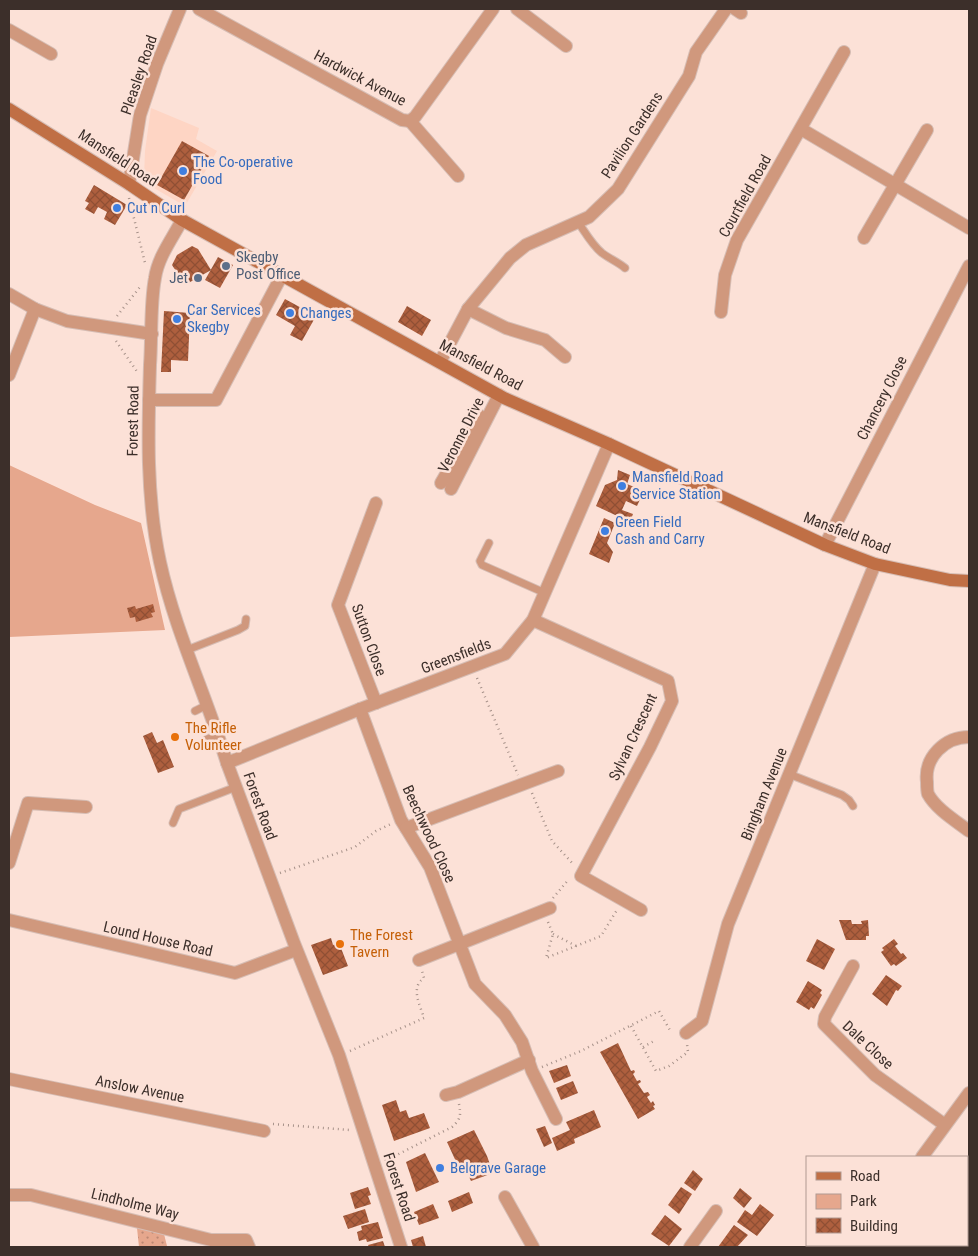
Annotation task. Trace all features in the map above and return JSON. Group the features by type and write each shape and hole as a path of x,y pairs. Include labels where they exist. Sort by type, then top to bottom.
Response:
{"main road":[{"name":"Mansfield Road","path":"9,109 129,184 182,220 496,393 824,545 875,564 950,580 969,581"}],"street":[{"name":"Pleasley Road","path":"129,184 140,114 157,64 180,9"},
{"name":"Hardwick Avenue","path":"199,9 402,120 410,121 415,117 493,9"},
{"path":"517,9 566,46"},
{"name":"Pavilion Gardens","path":"440,362 468,309 510,258 526,245 589,217 618,189 688,76 696,52 726,9"},
{"path":"9,30 51,54"},
{"name":"Courtfield Road","path":"722,312 725,275 737,240 844,52"},
{"path":"410,121 458,176"},
{"path":"801,129 969,228"},
{"path":"864,238 927,130"},
{"name":"Forest Road","path":"182,220 162,256 155,278 149,400 148,483 160,560 174,613 207,705 213,737 236,787 296,950 339,1055 401,1247"},
{"name":"Chancery Close","path":"824,545 969,266"},
{"path":"149,400 216,400 282,276"},
{"path":"9,294 35,309 67,322 152,334"},
{"path":"9,375 35,309"},
{"path":"468,309 506,328 545,340 565,357"},
{"path":"446,486 496,393"},
{"name":"Greensfields","path":"226,763 360,709 505,654 533,620 609,444"},
{"name":"Sutton Close","path":"376,503 338,605 376,703"},
{"name":"Bingham Avenue","path":"686,1033 702,1021 728,924 875,564"},
{"name":"Sylvan Crescent","path":"533,620 668,681 672,701 581,876"},
{"name":"Beechwood Close","path":"360,709 404,824 430,867 458,944 475,984 505,1015 522,1042 556,1119"},
{"path":"969,737 959,737 946,742 929,763 926,774 928,793 938,806 969,831"},
{"path":"404,824 558,771"},
{"path":"9,863 28,803 86,807"},
{"path":"581,876 641,910"},
{"path":"420,960 546,909"},
{"name":"Lound House Road","path":"9,920 235,973 296,950"},
{"name":"Dale Close","path":"853,966 825,1017 824,1024 875,1075 945,1125"},
{"path":"452,1094 531,1066"},
{"name":"Anslow Avenue","path":"9,1080 264,1131"},
{"path":"923,1156 969,1092"},
{"name":"Lindholme Way","path":"9,1195 31,1195 211,1240 246,1240 249,1247"},
{"path":"505,1197 534,1247"},
{"path":"690,1247 716,1212"}],"lane":[{"path":"578,222 591,241 603,253 617,260 626,268"},
{"path":"488,543 480,561 482,566 545,593"},
{"path":"187,650 238,630 245,626 246,619"},
{"path":"195,711 207,705"},
{"path":"789,774 842,794 854,806"},
{"path":"173,823 179,809 236,787"}],"path":[{"path":"129,184 129,202 149,276 155,278"},
{"path":"472,667 518,776 525,778 552,841 581,876 567,880 552,900 547,902 546,909 553,934 546,958 601,936 622,900"},
{"path":"269,877 355,847 376,830 404,824"},
{"path":"553,934 576,946"},
{"path":"339,1055 424,1018 416,993 420,980 424,978 420,960"},
{"path":"531,1066 581,1051 660,1011 672,1032"},
{"path":"632,1026 656,1071 669,1066 688,1052 686,1033"},
{"path":"643,1047 654,1041"},
{"path":"375,1166 452,1127 460,1120 461,1112 452,1094"},
{"path":"264,1131 268,1124 364,1131"}],"shaded area":[{"path":"151,108 199,128 196,139 217,151 185,206 147,184 144,178 145,151"}],"green space":[{"path":"9,465 95,505 141,523 165,630 9,637"},
{"path":"137,1228 164,1234 167,1246 171,1247 139,1247"}],"building":[{"name":"The Co-operative Food","path":"182,141 209,156 184,200 157,185"},
{"path":"94,185 127,205 115,225 104,219 107,212 98,207 94,214 85,209 89,203 85,201"},
{"path":"192,246 198,249 211,270 185,285 172,265 177,255"},
{"path":"218,257 233,265 220,288 205,280"},
{"path":"285,299 316,316 302,341 290,335 295,326 276,315"},
{"path":"407,306 431,320 422,336 398,322"},
{"path":"164,311 190,313 188,361 171,360 171,372 161,372"},
{"path":"618,470 630,475 627,484 644,491 637,506 626,501 622,510 633,514 630,522 596,506 605,485 617,480"},
{"path":"604,518 615,523 607,543 613,552 609,563 589,554"},
{"path":"153,604 155,612 151,613 153,617 136,622 135,617 130,618 127,608 135,606 136,609"},
{"path":"152,732 157,743 163,740 174,767 158,773 143,736"},
{"path":"839,920 851,920 852,924 862,924 861,921 868,920 869,936 866,936 866,940 846,940"},
{"path":"331,938 333,945 339,943 348,966 323,975 311,945"},
{"path":"817,939 835,949 824,970 806,961"},
{"path":"894,939 898,944 895,946 907,958 896,966 894,964 891,966 881,952 884,950 882,948"},
{"path":"886,975 902,986 898,991 896,990 887,1006 872,994"},
{"path":"808,981 822,990 820,993 822,995 814,1009 811,1007 809,1010 796,1002"},
{"path":"618,1043 631,1071 634,1070 633,1074 637,1081 640,1080 641,1082 638,1084 644,1093 648,1092 650,1095 647,1097 655,1105 653,1106 655,1109 638,1119 600,1052"},
{"path":"567,1065 571,1076 554,1083 549,1071"},
{"path":"573,1081 578,1093 561,1100 556,1088"},
{"path":"396,1100 400,1112 406,1110 409,1118 424,1113 430,1128 394,1141 382,1105"},
{"path":"594,1110 601,1127 574,1139 575,1143 557,1151 552,1138 570,1130 566,1122"},
{"path":"545,1126 552,1143 544,1147 536,1129"},
{"path":"474,1130 493,1173 471,1181 464,1166 459,1168 447,1142"},
{"path":"425,1153 439,1182 416,1192 406,1162"},
{"path":"693,1170 703,1179 695,1191 684,1183"},
{"path":"368,1187 371,1195 368,1196 371,1204 355,1209 350,1193"},
{"path":"681,1187 692,1194 679,1214 668,1205"},
{"path":"740,1188 752,1198 744,1208 733,1198"},
{"path":"469,1192 473,1203 452,1212 448,1201"},
{"path":"433,1204 439,1218 419,1225 414,1212"},
{"path":"760,1204 774,1215 757,1236 737,1222 745,1210 752,1215"},
{"path":"365,1209 369,1222 348,1229 343,1216"},
{"path":"665,1215 682,1229 669,1246 651,1234"},
{"path":"378,1222 383,1238 367,1242 366,1239 359,1241 357,1232 362,1230 361,1226"},
{"path":"734,1225 748,1235 737,1247 718,1247"},
{"path":"423,1236 426,1247 413,1247 411,1240"},
{"path":"383,1241 385,1247 369,1247 368,1245"}],"place":[{"name":"The Co-operative Food","path":"183,171"},
{"name":"Cut n Curl","path":"117,208"},
{"name":"Skegby Post Office","path":"226,266"},
{"name":"Jet","path":"198,278"},
{"name":"Changes","path":"290,313"},
{"name":"Car Services Skegby","path":"177,319"},
{"name":"Mansfield Road Service Station","path":"622,486"},
{"name":"Green Field Cash and Carry","path":"605,531"},
{"name":"The Rifle Volunteer","path":"175,737"},
{"name":"The Forest Tavern","path":"340,944"},
{"name":"Belgrave Garage","path":"440,1168"}]}
